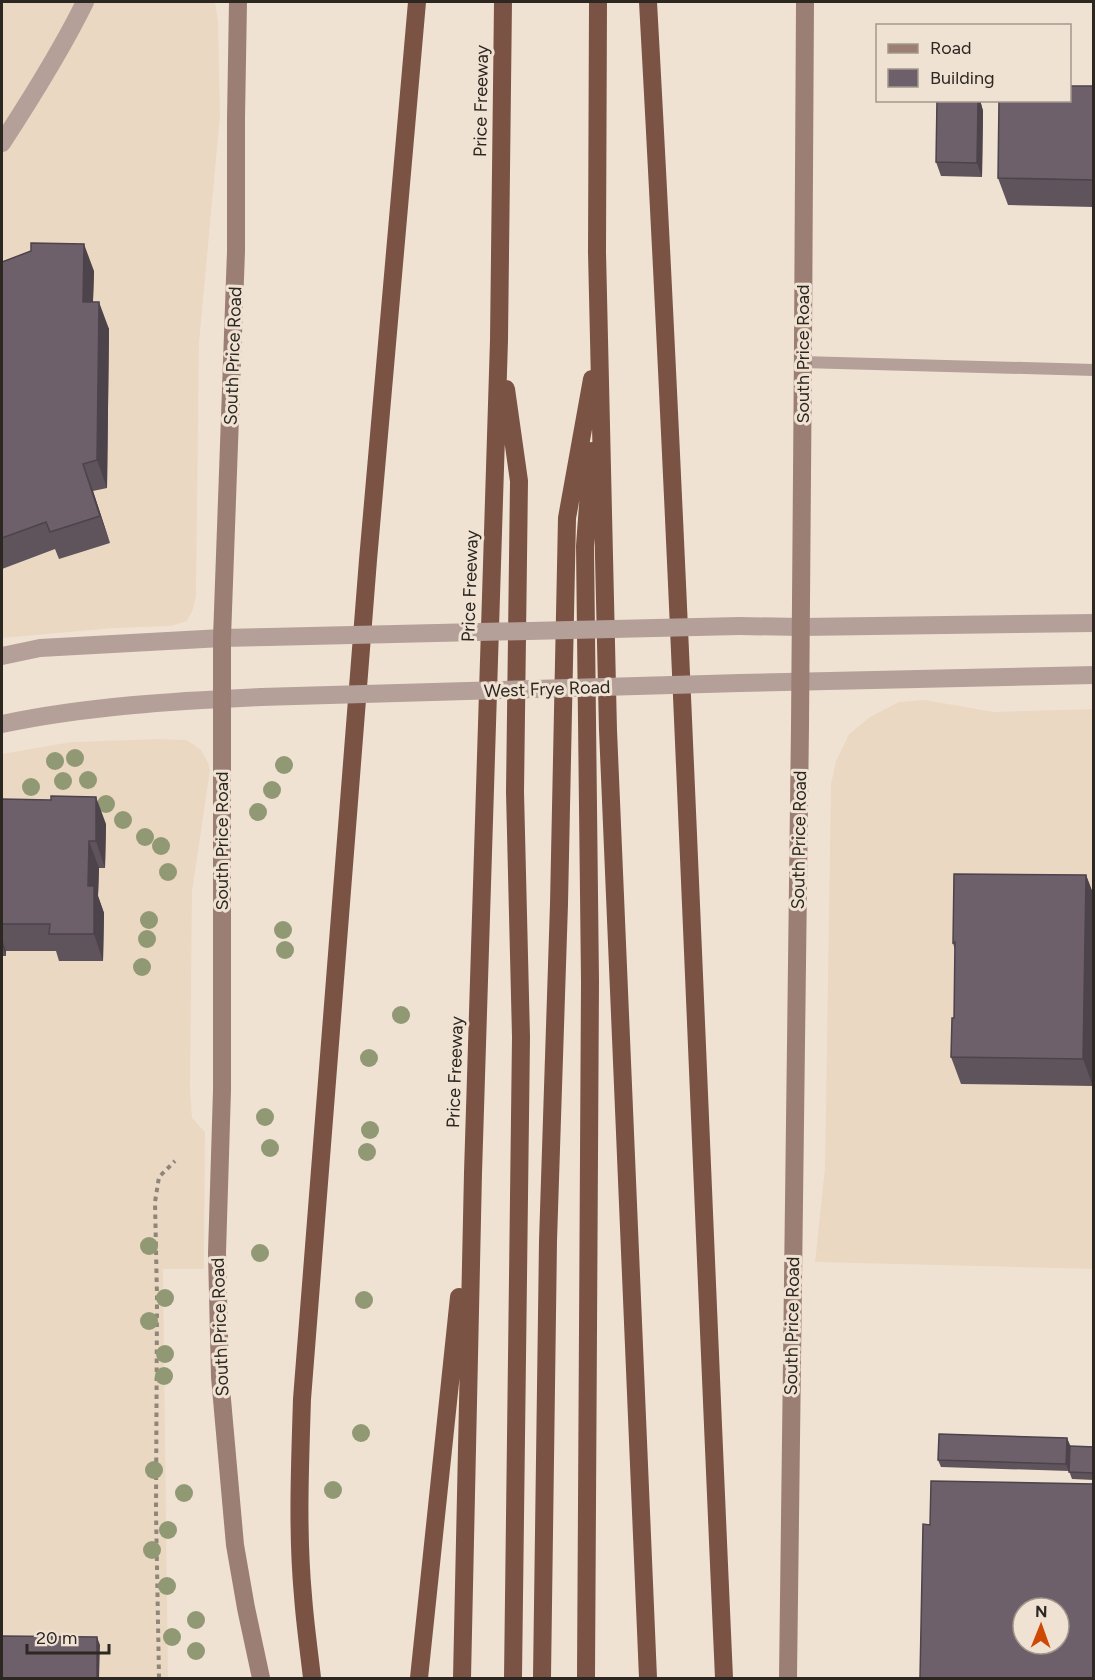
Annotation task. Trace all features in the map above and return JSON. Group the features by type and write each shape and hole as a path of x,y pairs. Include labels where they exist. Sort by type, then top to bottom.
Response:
{"highway":[{"path":"312,1678 303,1595 300,1536 302,1399 369,548 417,2"},
{"name":"Price Freeway","path":"473,1173 499,340 503,2"},
{"path":"598,2 597,252 608,730 648,1678"},
{"path":"648,2 667,351 724,1678"},
{"path":"542,1678 548,1241 567,518 599,339"},
{"path":"586,1678 590,981 585,546 599,339"},
{"path":"499,340 519,481 515,792 521,1037 513,1678"},
{"path":"419,1678 473,1173"},
{"path":"462,1678 473,1173"}],"main road":[{"name":"South Price Road","path":"238,2 236,251 222,638 222,1090 217,1253 220,1355 235,1545 261,1678"},
{"name":"South Price Road","path":"788,1678 801,682 806,2"}],"street":[{"path":"2,143 36,92 85,2"},
{"path":"2,656 40,648 222,638 739,626 1094,623"},
{"name":"West Frye Road","path":"2,724 120,706 261,697 1094,675"}],"lane":[{"path":"802,362 1094,370"}],"path":[{"path":"159,1678 156,1512 158,1297 155,1202 159,1177 175,1161"}],"shaded area":[{"path":"2,2 215,2 218,20 220,116 199,343 196,595 187,621 171,626 114,628 2,638"},
{"path":"925,700 994,712 1093,709 1093,1269 815,1262 825,1168 831,784 836,761 849,734 870,717 899,702"},
{"path":"186,740 201,750 210,770 192,892 190,1091 192,1118 205,1132 204,1269 163,1269 168,1678 2,1678 2,754 71,742"}],"building":[{"path":"1071,86 1094,86 1094,180 998,178 999,102 1071,102"},
{"path":"937,102 978,102 977,163 936,162"},
{"path":"31,243 84,244 83,302 99,302 97,460 83,464 100,516 50,532 46,522 2,538 2,262 31,251"},
{"path":"51,796 96,797 96,841 89,841 88,886 94,886 94,934 49,934 50,924 2,924 2,799 51,800"},
{"path":"954,874 1086,875 1083,1059 951,1057 952,1018 954,1018"},
{"path":"939,1434 1067,1438 1066,1464 938,1460"},
{"path":"1070,1446 1094,1447 1094,1473 1069,1472"},
{"path":"931,1481 1094,1484 1094,1678 920,1678 923,1524 930,1525"},
{"path":"2,1636 97,1637 97,1678 2,1678"}]}
